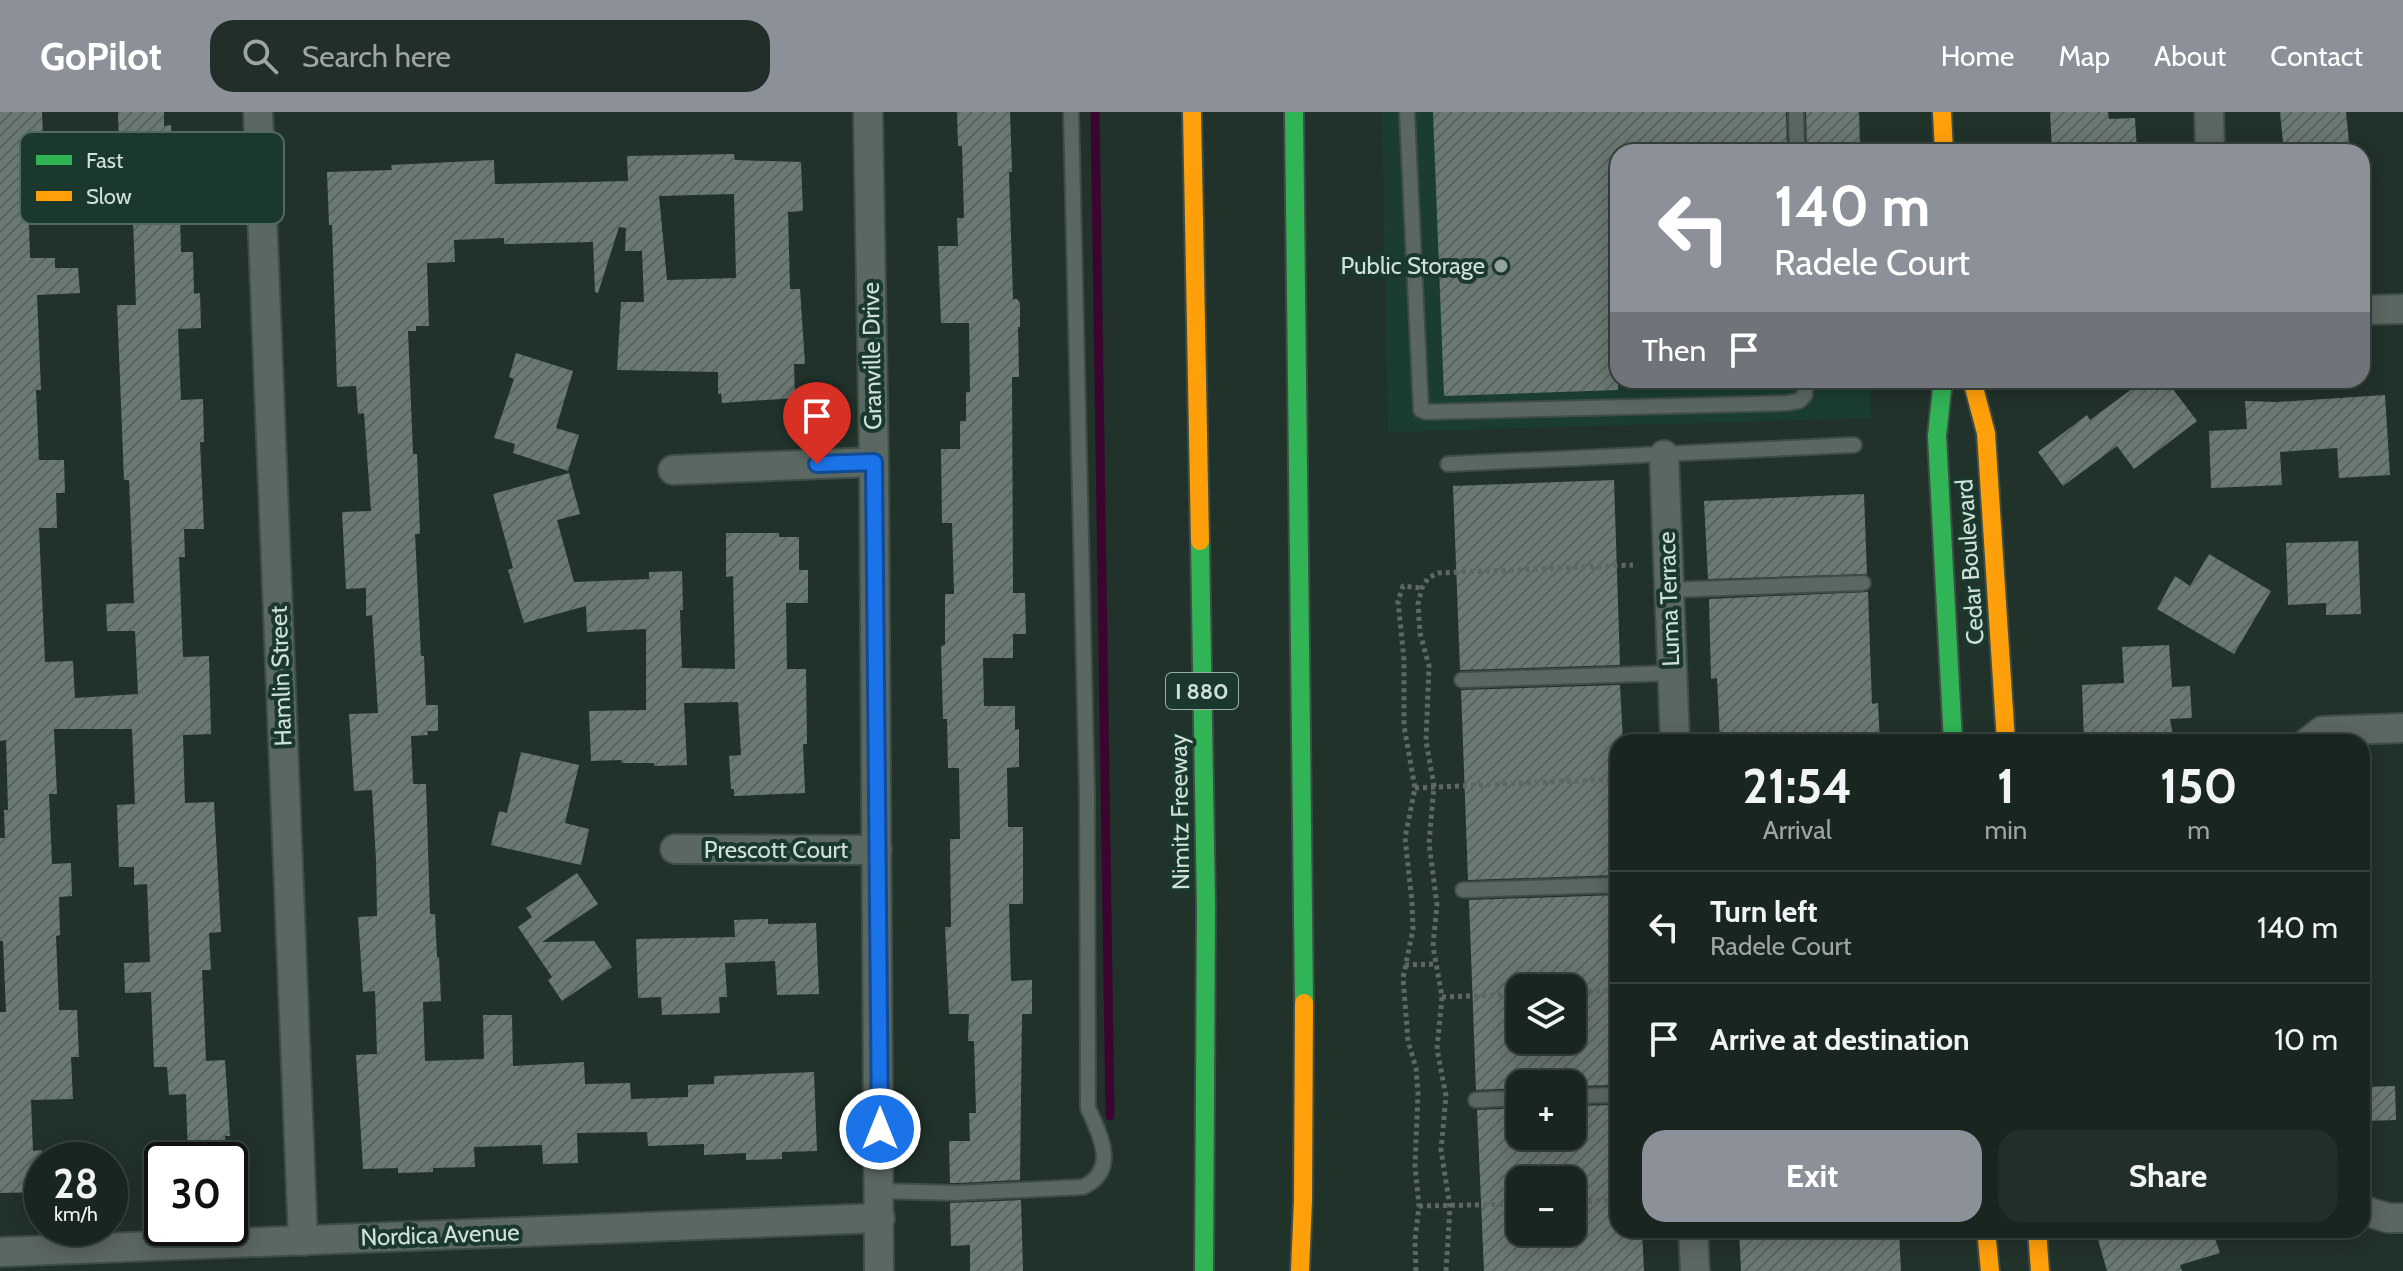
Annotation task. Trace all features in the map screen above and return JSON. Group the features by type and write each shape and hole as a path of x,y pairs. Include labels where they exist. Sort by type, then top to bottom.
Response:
{"main road":[{"name":"Nimitz Freeway","path":"1192,112 1206,906 1204,1271"},
{"path":"1294,112 1304,908 1300,1271"},
{"path":"1942,112 1944,144"},
{"name":"Cedar Boulevard","path":"1942,388 1937,436 1953,734"},
{"name":"Cedar Boulevard","path":"1974,388 1986,433 2005,734"},
{"path":"1987,1238 1990,1271"},
{"path":"2038,1238 2040,1271"}],"street":[{"name":"Hamlin Street","path":"258,112 259,132"},
{"name":"Granville Drive","path":"868,112 874,462 879,1271"},
{"path":"2209,112 2210,144"},
{"name":"Hamlin Street","path":"262,224 303,1241"},
{"path":"2370,310 2403,309"},
{"name":"Luma Terrace","path":"1664,455 1675,734"},
{"path":"673,470 874,462"},
{"path":"2318,734 2322,731 2403,728"},
{"name":"Prescott Court","path":"675,849 877,850"},
{"name":"Nordica Avenue","path":"0,1252 303,1241 880,1204"},
{"path":"2370,1212 2388,1218 2403,1218"},
{"path":"1693,1238 1695,1271"}],"lane":[{"path":"880,1204 957,1193 1083,1187 1094,1182 1103,1169 1102,1141 1088,1108 1087,793 1071,112"},
{"path":"1407,112 1421,410 1786,403 1799,401 1805,395 1805,388"},
{"path":"1796,112 1797,144"},
{"path":"1448,464 1854,445"},
{"path":"1668,590 1863,583"},
{"path":"1462,680 1672,673"},
{"path":"1463,890 1610,885"},
{"path":"1586,1096 1610,1095"},
{"path":"1476,1100 1506,1099"}],"path":[{"path":"1446,1271 1450,1207 1441,1150 1446,1096 1437,1049 1442,997 1433,946 1437,905 1429,843 1434,786 1426,741 1430,690 1429,666 1420,633 1418,604 1422,588 1428,578 1438,573 1633,565"},
{"path":"1416,1271 1418,1093 1416,1068 1408,1041 1403,978 1413,929 1405,838 1415,788 1404,726 1404,660 1398,601 1403,586 1422,588"},
{"path":"1415,788 1610,779"},
{"path":"1405,965 1436,964"},
{"path":"1586,991 1610,990"},
{"path":"1442,997 1506,995"},
{"path":"1586,1201 1610,1200"},
{"path":"1419,1206 1506,1205"}],"shaded area":[{"name":"Public Storage","path":"1382,112 1860,112 1862,144 1610,144 1610,388 1870,388 1871,418 1388,432"}],"building":[{"path":"0,112 42,112 43,132 20,132 20,224 29,224 30,258 55,258 55,268 78,268 80,293 37,295 41,390 36,390 39,460 64,460 65,493 56,493 57,528 39,528 45,662 73,661 75,698 138,694 135,631 107,631 106,604 134,603 129,480 124,480 117,305 136,305 133,224 180,224 181,252 193,252 194,294 200,293 201,328 178,329 181,400 203,399 204,442 200,442 204,529 184,529 185,557 179,557 183,657 209,656 211,734 183,735 185,803 214,802 221,932 209,933 211,970 202,970 206,1061 225,1060 230,1136 225,1136 225,1142 187,1142 186,1094 169,1095 167,1067 154,1067 151,992 125,993 124,963 150,962 147,884 134,885 134,867 119,867 117,805 135,804 132,729 54,729 57,794 49,794 52,864 71,863 72,896 59,897 60,935 56,936 59,1010 77,1010 79,1057 71,1057 73,1099 31,1100 33,1142 24,1142 24,1192 0,1193 0,1012 6,1012 3,941 0,941 0,838 5,838 4,810 8,810 6,740 0,741"},
{"path":"118,112 164,112 164,126 171,125 171,132 118,132"},
{"path":"957,112 1010,112 1013,299 1020,303 1019,377 1012,377 1013,593 1025,593 1026,634 1013,634 1013,658 983,658 984,706 1015,706 1015,730 1019,729 1019,767 1007,768 1008,827 1023,827 1023,904 1009,904 1011,981 1032,980 1032,1014 1022,1014 1020,1180 950,1183 949,1141 970,1141 969,1113 976,1113 974,1041 968,1041 969,1014 949,1014 945,927 951,927 950,839 960,839 959,768 948,768 947,719 943,719 941,646 945,645 945,594 954,594 952,523 942,523 941,449 960,449 960,421 966,421 966,392 970,392 969,323 941,323 938,246 958,246 957,218 964,218 962,146 958,146"},
{"path":"1433,112 1786,112 1787,144 1610,144 1610,388 1618,390 1444,396"},
{"path":"1806,112 1859,112 1860,144 1807,144"},
{"path":"2050,112 2108,112 2109,119 2135,118 2137,144 2052,144"},
{"path":"2280,112 2346,112 2349,144 2283,144"},
{"path":"734,154 735,160 801,162 803,211 788,212 790,289 800,289 805,364 794,364 795,398 722,403 721,393 718,394 718,372 617,370 621,302 644,302 642,251 625,251 626,228 619,227 598,293 595,292 593,242 504,244 504,238 454,240 455,262 427,263 429,326 416,326 416,331 408,331 413,454 417,454 420,534 415,534 421,656 424,656 426,705 438,705 438,731 411,736 413,784 426,784 430,914 435,914 441,1001 423,1002 425,1061 484,1059 483,1015 512,1015 513,1066 584,1062 585,1084 630,1083 631,1099 688,1097 688,1085 714,1084 714,1076 814,1072 817,1151 782,1152 782,1159 746,1160 746,1153 704,1155 704,1144 648,1146 647,1132 577,1133 578,1163 543,1164 542,1145 474,1147 475,1167 398,1173 398,1168 363,1169 356,1055 377,1054 375,991 363,992 358,917 377,916 376,860 372,790 354,791 349,714 378,713 372,615 366,616 366,588 346,589 342,512 371,511 364,413 358,414 356,386 337,387 332,225 329,225 327,172 392,170 391,165 494,160 495,184 628,181 627,156","holes":["734,194 736,278 667,280 659,196"]},
{"path":"516,353 573,371 556,428 579,435 568,471 513,453 515,444 494,438 514,379 509,377"},
{"path":"2133,388 2172,388 2197,421 2134,469 2117,446 2063,486 2038,452 2087,415 2090,420"},
{"path":"2385,395 2390,475 2339,478 2337,448 2280,452 2282,485 2211,488 2209,431 2247,429 2245,401 2278,402"},
{"path":"569,473 580,514 557,520 574,582 649,579 649,572 682,571 682,668 735,669 733,576 726,577 726,533 779,533 779,537 799,537 799,570 808,570 808,603 786,603 787,669 806,669 805,793 734,796 729,756 741,755 738,702 684,703 687,765 591,761 589,711 646,710 646,629 587,632 586,606 524,623 508,570 513,568 493,494"},
{"path":"1614,480 1620,665 1460,670 1453,486"},
{"path":"1864,494 1867,574 1708,579 1704,501"},
{"path":"2358,541 2361,614 2326,615 2326,603 2288,605 2286,543"},
{"path":"2209,554 2271,591 2234,654 2157,609 2175,576 2190,586"},
{"path":"1868,592 1872,704 1878,703 1880,734 1720,734 1717,678 1711,679 1709,599"},
{"path":"2169,645 2172,687 2190,686 2192,718 2170,719 2173,734 2084,734 2082,685 2124,683 2122,647"},
{"path":"1620,685 1623,734 1610,734 1610,875 1468,880 1461,690"},
{"path":"521,752 579,765 565,823 589,829 581,865 491,845 499,811 507,813"},
{"path":"577,873 598,904 542,942 594,941 612,967 562,1001 548,980 552,977 518,927 532,917 526,908"},
{"path":"1610,895 1610,1085 1586,1086 1586,1070 1506,1070 1506,1089 1476,1090 1469,900"},
{"path":"768,919 768,924 816,923 819,994 777,995 775,961 725,963 727,997 719,997 720,1013 662,1015 661,997 638,998 636,939 735,937 734,920"},
{"path":"2395,1086 2396,1120 2370,1121 2370,1087"},
{"path":"1610,1105 1610,1238 1642,1238 1644,1271 1484,1271 1477,1110 1506,1109 1506,1150 1586,1150 1586,1106"},
{"path":"1021,1200 1023,1271 970,1271 970,1245 951,1246 950,1203"},
{"path":"1739,1238 1899,1238 1901,1271 1741,1271"},
{"path":"2098,1238 2215,1238 2220,1253 2180,1265 2182,1271 2107,1271"}],"waterway":[{"path":"1095,112 1110,1116"}],"traffic: fast":[{"path":"1294,112 1304,1003"},
{"path":"1942,388 1937,436 1953,734"},
{"path":"1200,541 1206,906 1204,1271"}],"traffic: slow":[{"path":"1192,112 1200,541"},
{"path":"1942,112 1944,144"},
{"path":"1974,388 1986,433 2005,734"},
{"path":"1300,1271 1304,1003"},
{"path":"1987,1238 1990,1271"},
{"path":"2038,1238 2040,1271"}],"place":[{"name":"Public Storage","path":"1501,266"}],"route":[{"path":"817,464 874,462 880,1129"}]}
